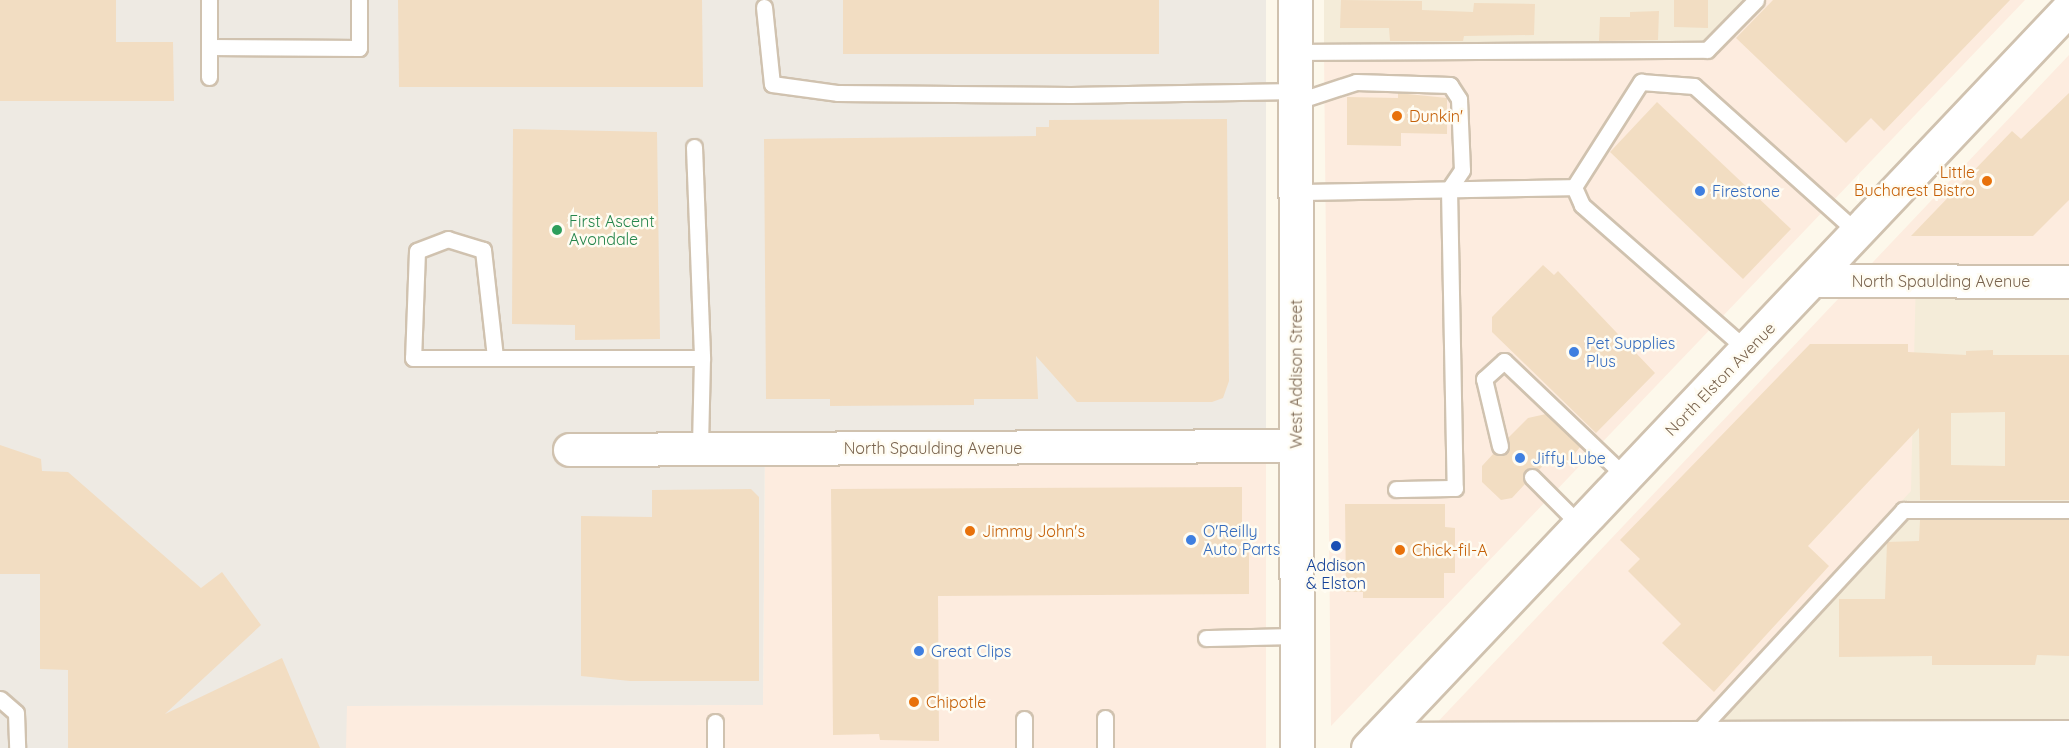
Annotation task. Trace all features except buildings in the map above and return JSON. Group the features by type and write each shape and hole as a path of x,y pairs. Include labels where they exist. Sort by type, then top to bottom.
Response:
{"main road":[{"name":"West Addison Street","path":"1295,0 1297,748"},
{"name":"North Elston Avenue","path":"1373,744 2069,8"}],"street":[{"name":"North Spaulding Avenue","path":"1813,281 2069,282"},
{"name":"North Spaulding Avenue","path":"570,450 1296,446"},
{"path":"1373,744 1527,743 1691,738 2069,737"}],"lane":[{"path":"208,77 209,0"},
{"path":"209,47 359,48 359,0"},
{"path":"1295,52 1707,50 1756,0"},
{"path":"764,7 772,84 838,93 1295,96 1356,82 1450,85 1459,99 1462,170 1449,189 1455,488 1396,489"},
{"path":"1574,187 1641,82 1694,86 1858,233"},
{"path":"694,147 702,358 700,449"},
{"path":"1296,192 1574,187"},
{"path":"1574,187 1582,205 1747,350"},
{"path":"495,357 483,250 448,239 417,251 413,358 702,358"},
{"path":"1500,446 1484,379 1504,361 1626,477"},
{"path":"1532,477 1581,525"},
{"path":"1691,738 1903,510 2069,510"},
{"path":"1206,638 1298,636"},
{"path":"0,699 16,713 17,748"},
{"path":"1105,718 1105,748"},
{"path":"1024,719 1024,748"},
{"path":"715,722 715,748"}],"shaded area":[{"path":"0,0 1266,0 1266,441 765,443 763,705 347,706 346,748 0,748"},
{"path":"1324,0 1762,0 1708,55 1324,56"},
{"path":"1762,0 2025,0 1331,726 1324,56 1708,55"},
{"path":"2069,55 2069,276 1916,274 1911,491 1679,742 1413,748"},
{"path":"1916,273 2069,276 2069,748 1533,741"},
{"path":"1266,441 1266,748 346,748 346,706 763,705 765,443"}],"place":[{"name":"Dunkin'","path":"1397,116"},
{"name":"Little Bucharest Bistro","path":"1987,181"},
{"name":"Firestone","path":"1700,191"},
{"name":"First Ascent Avondale","path":"557,230"},
{"name":"Pet Supplies Plus","path":"1574,352"},
{"name":"Jiffy Lube","path":"1520,458"},
{"name":"Jimmy John's","path":"970,531"},
{"name":"O'Reilly Auto Parts","path":"1191,540"},
{"name":"Addison & Elston","path":"1336,546"},
{"name":"Chick-fil-A","path":"1400,550"},
{"name":"Great Clips","path":"919,651"},
{"name":"Chipotle","path":"914,702"}]}
